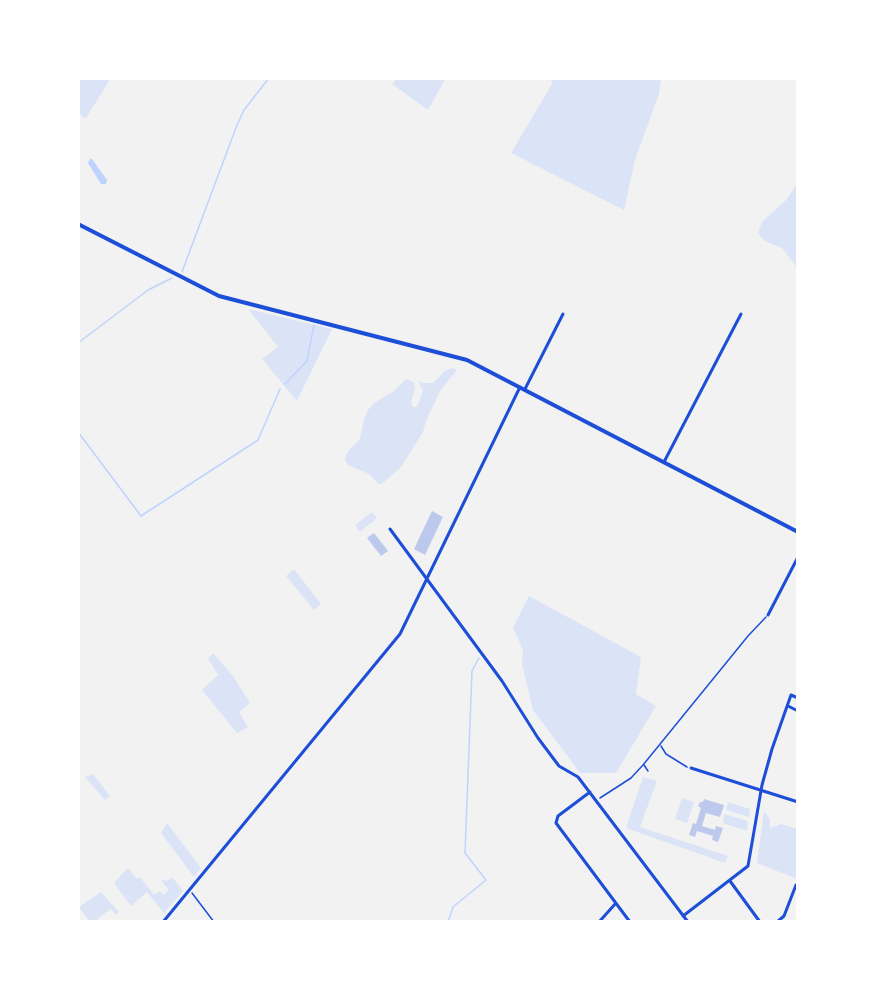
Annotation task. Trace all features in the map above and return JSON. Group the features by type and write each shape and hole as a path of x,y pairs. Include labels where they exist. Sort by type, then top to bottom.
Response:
{"street":[{"path":"78,224 226,298 467,360 798,532"},
{"path":"163,922 400,634 522,388 563,314"},
{"path":"664,462 741,314"},
{"path":"390,530 518,703 538,738 559,766 579,777 688,922"},
{"path":"768,615 798,557"},
{"path":"798,587 798,594"},
{"path":"683,916 748,866 772,749 791,695 798,698"},
{"path":"788,706 798,711"},
{"path":"691,768 798,802"},
{"path":"590,792 558,816 556,824 630,922"},
{"path":"730,881 760,922"},
{"path":"777,922 784,916 796,885"},
{"path":"599,922 616,903"}],"path":[{"path":"596,801 631,778 768,615"},
{"path":"661,745 666,754 691,768"},
{"path":"643,765 648,771"},
{"path":"189,890 214,922"}],"shaded area":[{"path":"78,78 111,78 86,118 78,112"},
{"path":"397,78 446,78 428,110 392,84"},
{"path":"551,78 661,78 659,94 635,160 624,210 511,153 552,84"},
{"path":"798,182 798,269 782,248 765,241 758,233 762,222 786,200"},
{"path":"248,309 332,329 297,401 262,359 278,347"},
{"path":"452,368 457,370 440,391 423,432 401,467 379,484 369,474 348,465 345,459 348,451 360,439 364,419 374,403 394,391 406,379 413,382 415,389 411,402 413,407 417,407 423,390 419,380 422,383 433,383 445,371"},
{"path":"372,512 377,518 360,532 355,525"},
{"path":"294,569 321,604 314,610 286,576"},
{"path":"529,596 641,657 636,694 656,706 616,773 580,773 533,710 522,664 523,650 513,628"},
{"path":"213,653 233,676 250,703 239,712 248,727 237,733 202,690 218,675 208,658"},
{"path":"93,774 110,796 105,800 85,777"},
{"path":"643,777 657,781 640,827 728,856 725,863 626,828"},
{"path":"682,798 694,802 687,823 675,819"},
{"path":"728,802 750,809 749,817 726,810"},
{"path":"764,811 770,819 770,828 781,824 798,829 797,879 757,863"},
{"path":"724,814 748,821 747,831 723,823"},
{"path":"167,823 201,868 194,877 161,833"},
{"path":"128,868 137,879 140,877 154,895 160,891 163,895 169,890 160,879 167,881 172,877 183,891 164,913 147,892 131,906 114,883"},
{"path":"101,892 119,912 116,915 111,909 98,918 100,922 90,922 79,907"}],"water":[{"path":"90,159 107,180 106,184 101,184 88,163"}],"building":[{"path":"432,511 443,517 425,555 414,549"},
{"path":"374,533 388,551 381,556 367,538"},
{"path":"704,799 724,805 720,817 706,813 702,826 715,830 716,826 723,828 718,842 712,840 713,836 697,831 695,837 689,835 693,823 696,824 701,808 698,806"}],"waterway":[{"path":"182,272 237,125 244,110 269,78"},
{"path":"78,343 148,290 172,278"},
{"path":"285,384 307,361 314,325"},
{"path":"78,432 141,516 258,440 280,389"},
{"path":"448,922 453,907 486,880 465,853 472,671 479,658"}]}
